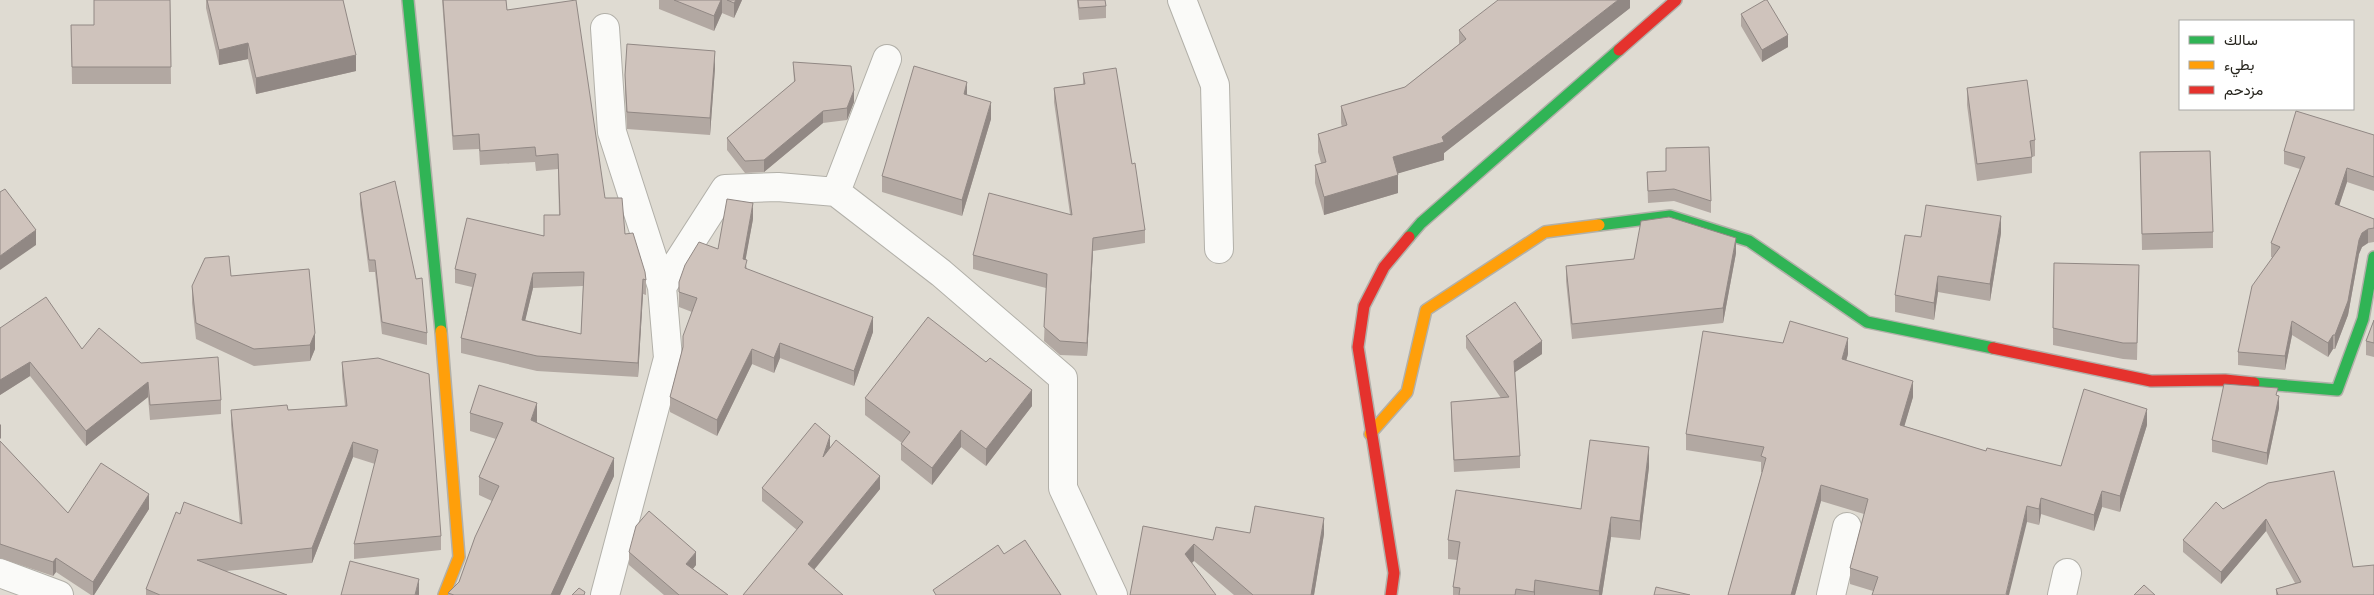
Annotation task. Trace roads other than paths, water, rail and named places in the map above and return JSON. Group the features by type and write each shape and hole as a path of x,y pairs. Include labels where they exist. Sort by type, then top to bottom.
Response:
{"street":[{"path":"408,0 437,275 459,557 444,595"},
{"path":"1182,0 1215,85 1219,249"},
{"path":"1391,595 1394,573 1370,434 1358,347 1364,306 1384,267 1421,223 1676,0"},
{"path":"605,28 612,132 662,286 668,358 605,595"},
{"path":"836,192 887,59"},
{"path":"662,286 725,189 778,187 836,192 941,273 1064,378 1063,488 1113,595"},
{"path":"1370,434 1407,392 1426,310 1545,232 1670,216 1749,242 1867,322 2151,381 2225,380 2337,390 2363,319 2374,257"},
{"path":"1831,595 1847,527"},
{"path":"1,576 59,595"}]}
